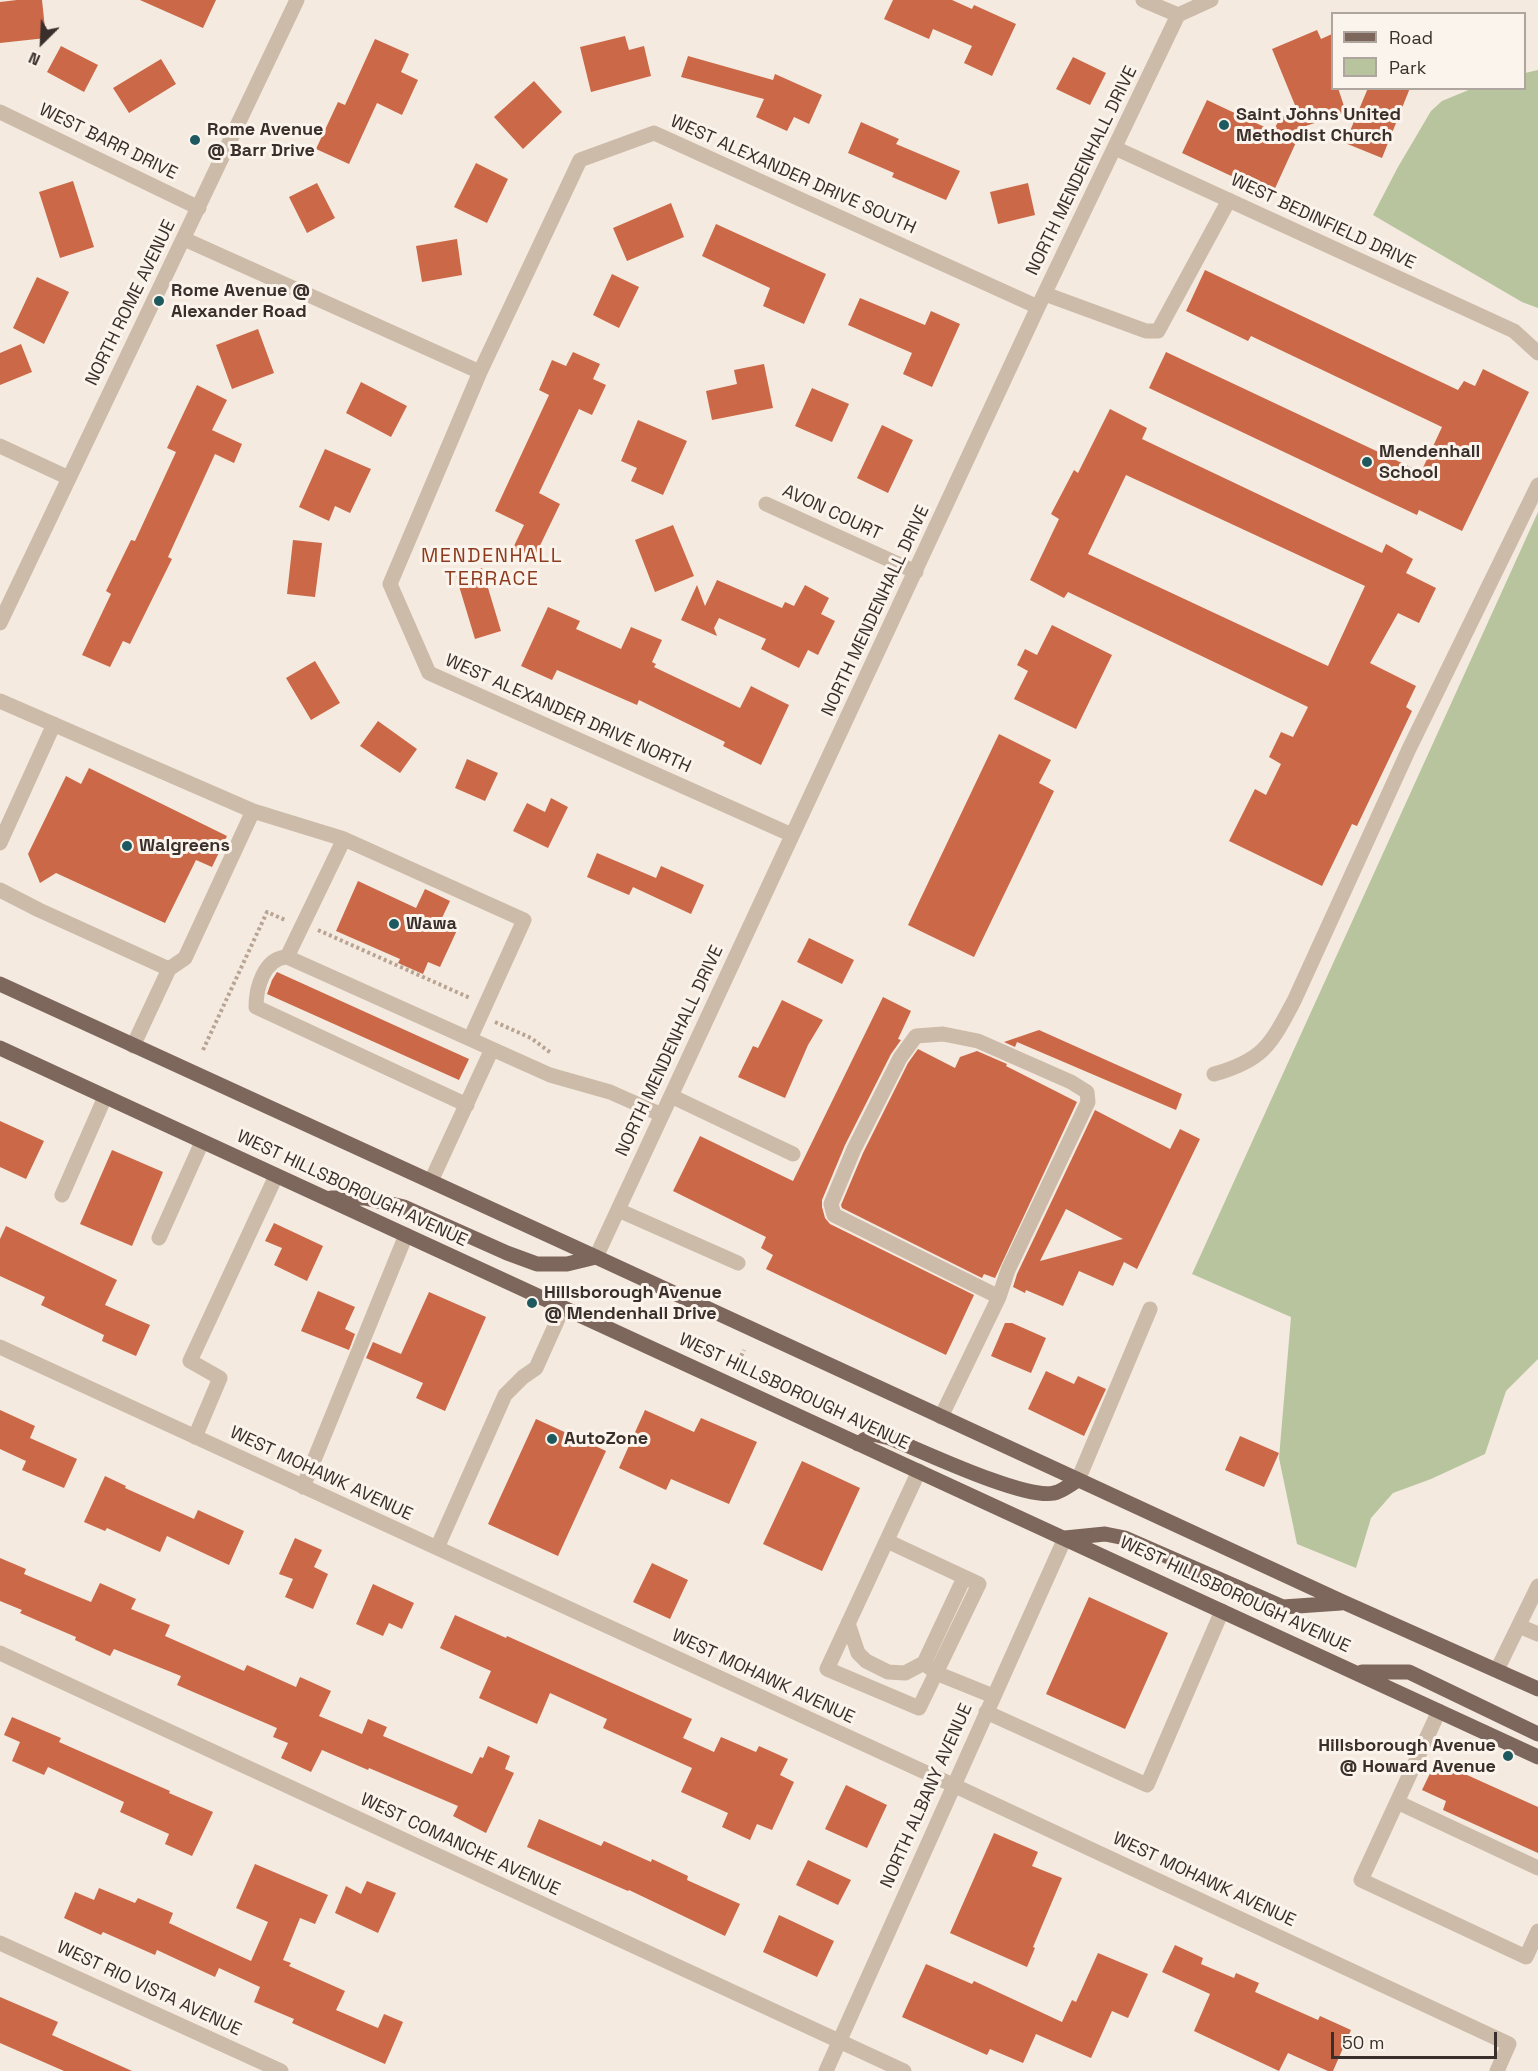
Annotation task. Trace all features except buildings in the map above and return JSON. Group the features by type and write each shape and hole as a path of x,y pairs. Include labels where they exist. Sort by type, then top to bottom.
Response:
{"main road":[{"path":"0,984 1343,1602 1538,1689"},
{"name":"WEST HILLSBOROUGH AVENUE","path":"0,1048 1538,1757"},
{"path":"325,1198 365,1198 404,1207 537,1264 567,1264 596,1257"},
{"path":"858,1444 873,1434 890,1438 1002,1484 1029,1492 1054,1493 1078,1480"},
{"path":"1065,1538 1105,1534 1125,1538 1283,1606 1343,1602"},
{"path":"1356,1672 1409,1672 1538,1734"}],"street":[{"name":"NORTH ROME AVENUE","path":"0,623 297,0"},
{"path":"1143,0 1179,15 1211,0"},
{"name":"NORTH MENDENHALL DRIVE","path":"596,1257 1042,300 1179,15"},
{"name":"WEST BARR DRIVE","path":"0,112 199,208"},
{"name":"WEST ALEXANDER DRIVE SOUTH","path":"480,372 580,160 654,133 1042,300 1146,331 1158,331 1229,200"},
{"name":"WEST BEDINFIELD DRIVE","path":"1115,148 1514,331 1538,353"},
{"path":"184,239 480,372"},
{"name":"WEST ALEXANDER DRIVE NORTH","path":"480,372 390,584 429,673 792,836"},
{"path":"0,446 69,478"},
{"path":"1214,1074 1238,1067 1256,1056 1273,1040 1294,1001 1409,749 1538,485"},
{"name":"AVON COURT","path":"766,504 916,572"},
{"path":"0,701 253,811 344,839 524,920 470,1039"},
{"path":"0,843 54,724"},
{"path":"134,1046 169,969 185,958 253,811"},
{"path":"287,957 344,839"},
{"path":"0,890 169,969"},
{"path":"467,1105 256,1007 256,993 269,964 278,957 287,957 550,1074 610,1092 662,1116"},
{"path":"941,1417 999,1297 1008,1270 1088,1102 1087,1092 1071,1082 978,1041 943,1034 916,1036 900,1058 854,1149 831,1204 834,1215 999,1297"},
{"path":"431,1181 492,1049"},
{"path":"671,1096 793,1154"},
{"path":"62,1195 105,1097"},
{"path":"159,1238 202,1142"},
{"path":"195,1437 220,1378 190,1361 276,1176"},
{"path":"618,1210 738,1263"},
{"path":"303,1487 405,1235"},
{"path":"437,1548 505,1395 536,1368 563,1308"},
{"path":"1078,1480 1150,1310"},
{"name":"WEST MOHAWK AVENUE","path":"0,1347 1509,2043 1497,2071"},
{"path":"887,1541 979,1584 919,1708 826,1669 919,1472"},
{"name":"NORTH ALBANY AVENUE","path":"826,2071 1065,1538"},
{"path":"848,1623 858,1653 866,1661 888,1672 905,1673 924,1663 964,1578"},
{"path":"1497,1670 1538,1586"},
{"path":"986,1712 1147,1785 1222,1611"},
{"path":"1519,1626 1538,1634"},
{"name":"WEST COMANCHE AVENUE","path":"0,1653 904,2071"},
{"path":"924,1663 936,1672 993,1696"},
{"path":"1438,1711 1361,1880 1526,1957 1538,1931"},
{"path":"1397,1802 1538,1868"},
{"name":"WEST RIO VISTA AVENUE","path":"0,1943 281,2071"}],"path":[{"path":"736,1367 744,1350"}],"green space":[{"path":"1538,70 1538,308 1522,302 1373,215 1431,111 1442,101 1469,90 1526,90 1526,73"},
{"path":"1538,512 1538,1359 1506,1391 1485,1454 1431,1479 1393,1493 1371,1518 1356,1568 1297,1544 1279,1458 1291,1317 1192,1274"}],"place":[{"name":"Saint Johns United Methodist Church","path":"1224,125"},
{"name":"Rome Avenue @ Barr Drive","path":"195,140"},
{"name":"Rome Avenue @ Alexander Road","path":"159,301"},
{"name":"Mendenhall School","path":"1367,462"},
{"name":"Walgreens","path":"127,846"},
{"name":"Wawa","path":"394,924"},
{"name":"Hillsborough Avenue @ Mendenhall Drive","path":"532,1303"},
{"name":"AutoZone","path":"552,1439"},
{"name":"Hillsborough Avenue @ Howard Avenue","path":"1508,1756"}],"district":[{"name":"MENDENHALL TERRACE","path":"492,568"}]}
